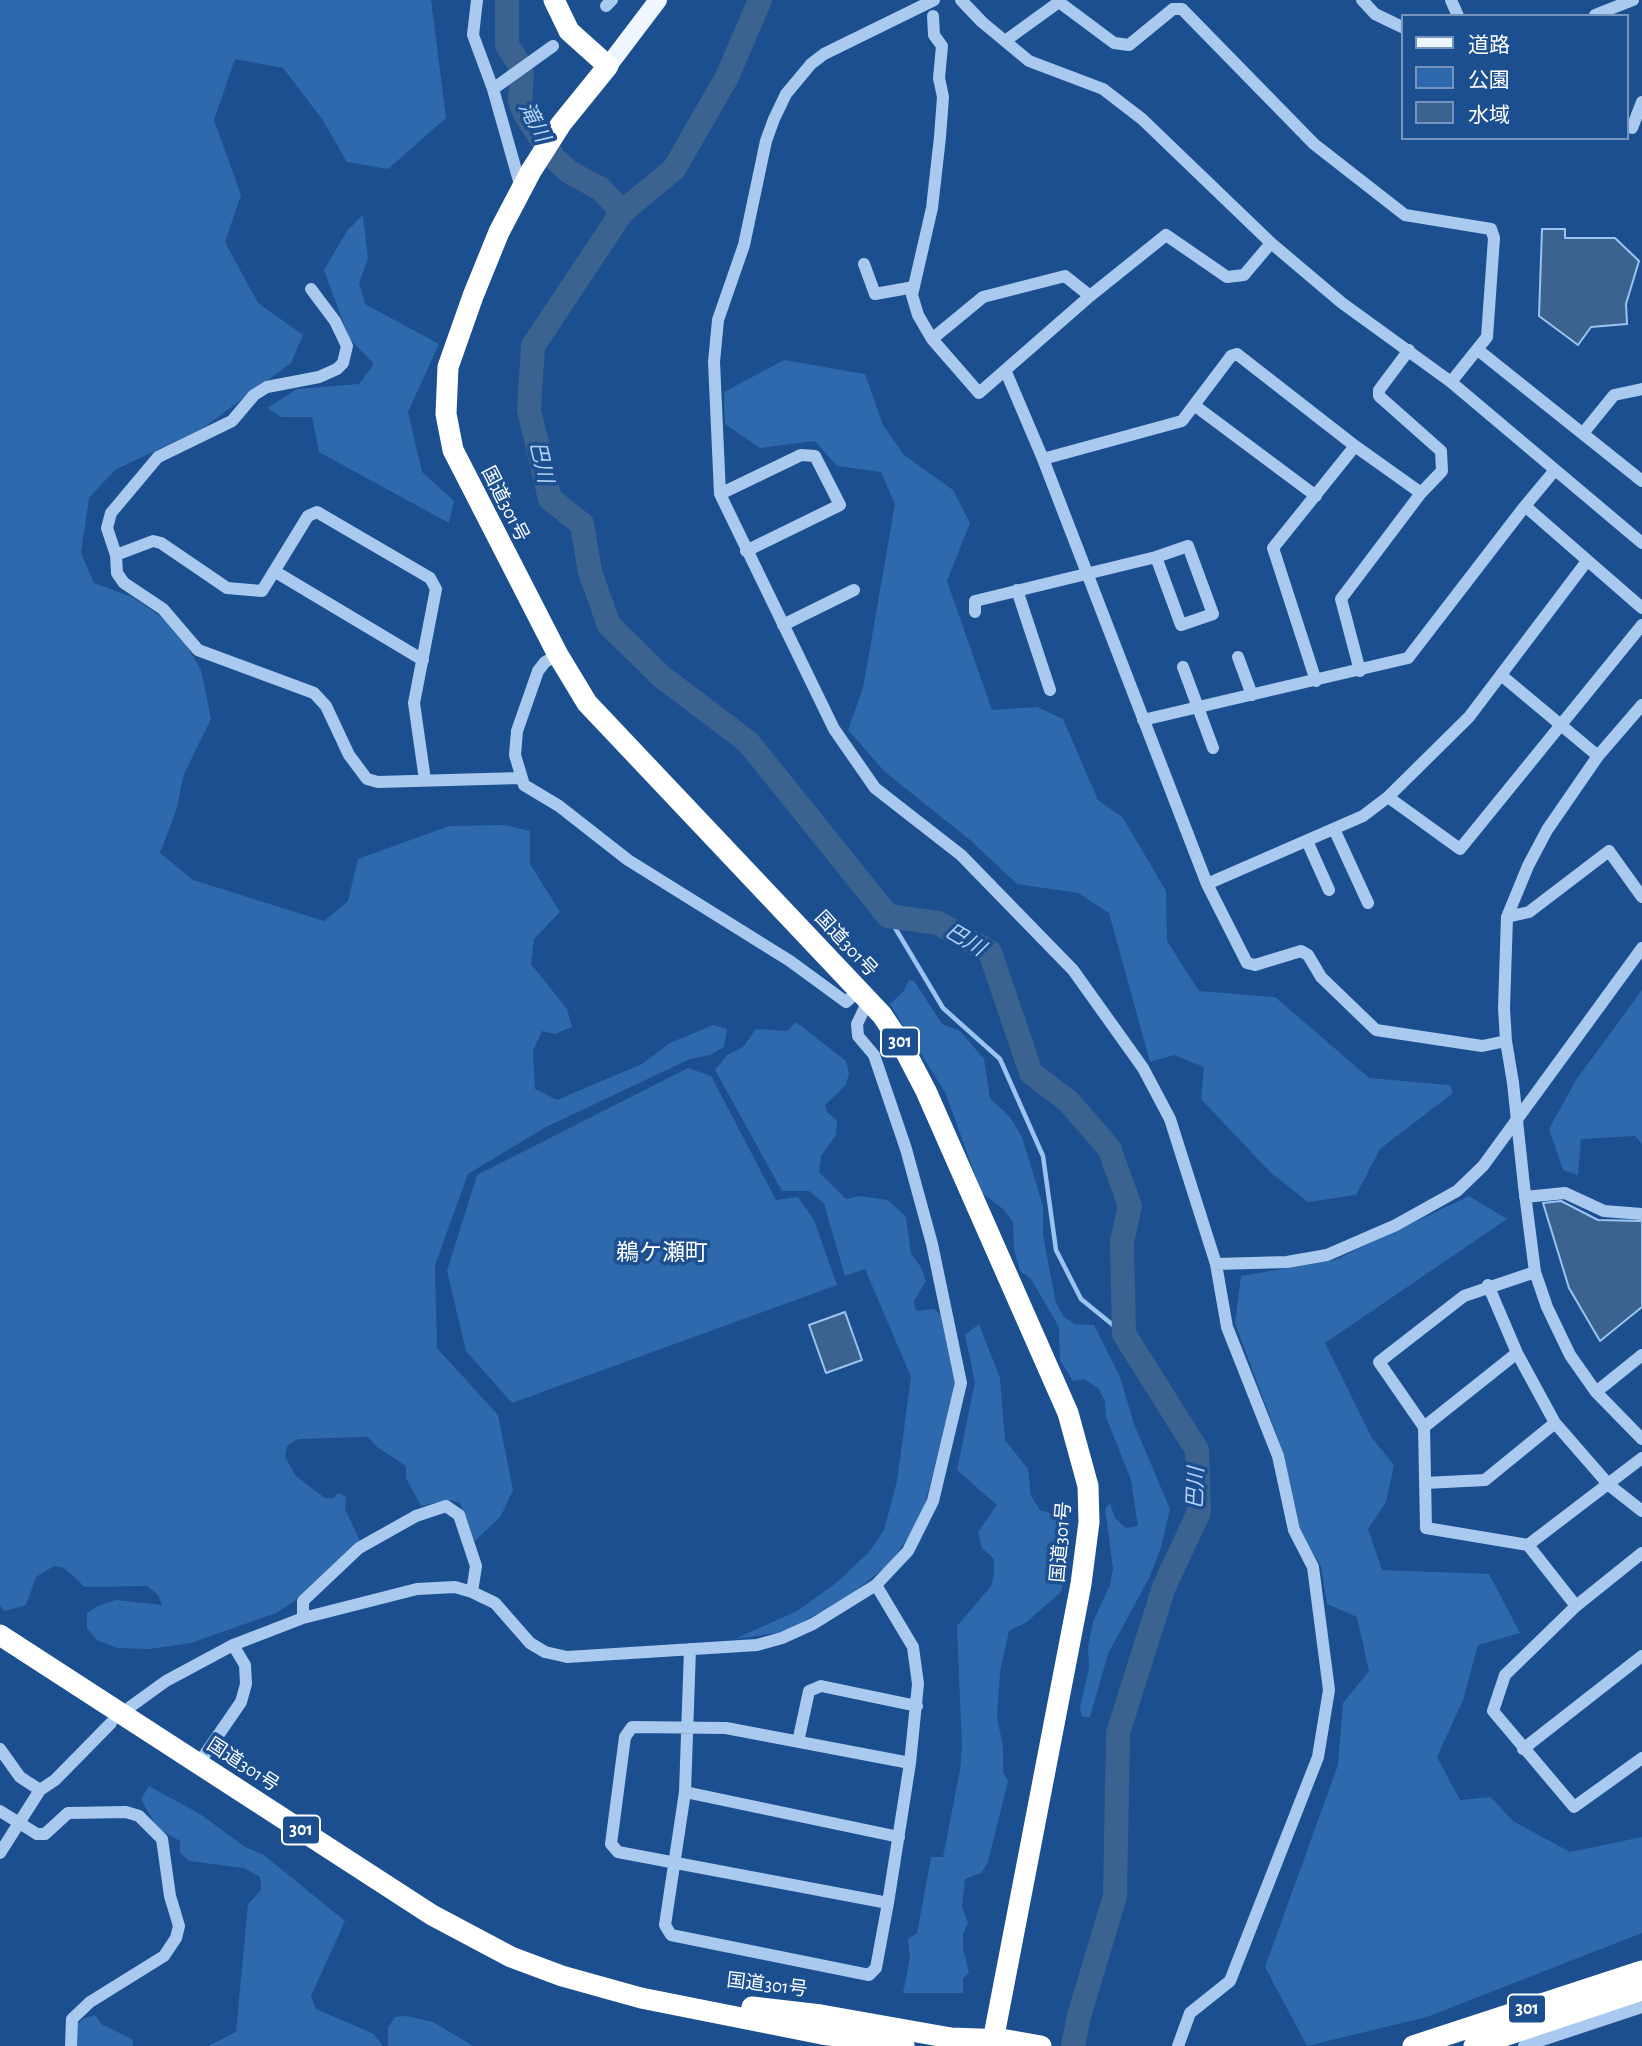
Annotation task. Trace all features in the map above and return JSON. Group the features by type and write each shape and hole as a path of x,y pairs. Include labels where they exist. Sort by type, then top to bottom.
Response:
{"highway":[{"path":"554,0 569,31 608,66"},
{"name":"国道301号","path":"608,66 561,124 526,180 499,232 448,367 446,414 453,450 558,655 587,704 618,740 863,996 902,1045 926,1091 1068,1413 1088,1486 1089,1522 1081,1584 998,2042"},
{"name":"国道301号","path":"0,1635 432,1915 478,1941 562,1976 680,2006 904,2046"},
{"name":"301","path":"1413,2046 1642,1971"},
{"name":"国道301号","path":"618,1990 821,2015 951,2038 1041,2046"},
{"name":"301","path":"1474,2046 1642,1990"}],"main road":[{"path":"608,66 658,0"}],"street":[{"path":"477,0 473,35 498,85 526,180"},
{"path":"934,0 824,54 786,94 774,119 766,141 744,245 718,320 715,362 720,494 834,729 875,788 961,855 1073,970 1143,1069 1170,1119 1216,1264 1227,1327 1278,1456 1294,1530 1313,1567 1329,1690 1318,1757 1230,1981 1200,2002 1190,2013 1178,2046"},
{"path":"961,0 982,23 1029,61 1103,89 1142,119 1271,243 1342,303 1451,382 1642,543"},
{"path":"1362,0 1375,14 1400,26"},
{"path":"1598,14 1633,0"},
{"path":"1006,41 1059,2 1114,43 1129,45 1173,9 1182,9 1314,144 1405,215 1491,229 1494,238 1487,337 1451,382"},
{"path":"933,16 934,35 943,46 939,78 943,97 940,137 932,208 912,295 918,315 932,339 979,393 1090,296 1166,235 1227,277 1244,275 1271,243"},
{"path":"498,85 553,46"},
{"path":"1633,129 1642,102"},
{"path":"864,264 875,295 914,287"},
{"path":"932,339 983,297 1065,276 1090,296"},
{"path":"311,289 335,321 347,345 343,363 337,369 318,377 267,387 254,395 232,421 158,457 111,513 107,528 116,555 117,573 124,583 163,609 198,650 314,693 326,706 349,755 367,779 378,782 521,778"},
{"path":"1360,671 1340,599 1420,494 1442,471 1441,451 1379,396 1379,390 1409,350"},
{"path":"1478,350 1642,481"},
{"path":"1043,459 1182,421 1231,356 1237,354 1420,494"},
{"path":"1006,372 1043,459 1207,884 1247,964 1255,965 1301,951 1308,955 1321,977 1376,1030 1482,1046 1506,1041"},
{"path":"1584,432 1614,395 1642,388"},
{"path":"1194,405 1316,496"},
{"path":"1316,681 1273,548 1355,446"},
{"path":"720,494 801,456 815,456 840,505 746,551"},
{"path":"1143,720 1408,659 1555,470"},
{"path":"1525,506 1642,608"},
{"path":"116,555 153,541 161,543 227,588 262,591 312,512 322,513 430,578 436,589 414,703 425,780"},
{"path":"975,612 975,601 1156,557 1188,546 1213,614 1181,625 1156,557"},
{"path":"1207,884 1363,816 1388,797 1469,717 1587,561"},
{"path":"274,571 423,660"},
{"path":"783,625 854,590"},
{"path":"1017,590 1051,690"},
{"path":"1388,797 1460,849 1642,625"},
{"path":"558,655 545,662 527,698 517,731 515,755 521,778 535,794 559,806 628,860 790,961 846,1002 863,996"},
{"path":"1238,657 1252,695"},
{"path":"1183,667 1213,748"},
{"path":"1502,675 1598,757"},
{"path":"1642,705 1598,757 1547,830 1528,866 1507,917 1503,971 1506,1041 1535,1272 1570,1355 1596,1392 1642,1439"},
{"path":"1334,829 1368,903"},
{"path":"1307,841 1329,890"},
{"path":"1507,917 1529,912 1609,851 1642,897"},
{"path":"1216,1264 1287,1262 1327,1255 1396,1225 1457,1191 1483,1166 1642,948"},
{"path":"130,1707 166,1681 233,1645 303,1618 417,1589 455,1587 495,1602 522,1635 545,1652 567,1657 757,1645 782,1638 847,1605 876,1586 908,1551 933,1502 961,1383 932,1244 906,1149 874,1055 858,1036 857,1024 863,996"},
{"path":"1524,1191 1565,1193 1604,1211 1642,1214"},
{"path":"1535,1272 1488,1285 1464,1296 1379,1362 1424,1427 1426,1528 1528,1545 1576,1606"},
{"path":"1488,1285 1517,1353 1555,1423 1609,1485 1642,1511"},
{"path":"1424,1427 1517,1353"},
{"path":"1596,1392 1642,1355"},
{"path":"1425,1483 1485,1480 1555,1423"},
{"path":"1528,1545 1642,1458"},
{"path":"303,1618 303,1601 359,1548 416,1516 446,1506 459,1515 476,1566 472,1592"},
{"path":"1640,1762 1574,1807 1493,1711 1505,1675 1576,1606 1642,1553"},
{"path":"690,1649 685,1792 665,1926 671,1935 869,1975 876,1968 888,1903 917,1706 917,1664 912,1647 876,1586"},
{"path":"199,1763 241,1702 246,1684 245,1665 233,1645"},
{"path":"1523,1749 1642,1656"},
{"path":"798,1742 809,1691 821,1686 917,1706"},
{"path":"0,1853 40,1790 55,1780 111,1723"},
{"path":"888,1903 618,1852 611,1844 625,1737 632,1727 726,1728 910,1763"},
{"path":"0,1749 20,1777 40,1790"},
{"path":"685,1792 899,1837"},
{"path":"0,1811 37,1834 45,1835 68,1813 127,1812 139,1816 162,1839 170,1896 178,1926 176,1938 164,1956 90,2002 72,2019 71,2046"},
{"path":"1524,2046 1642,2007"}],"green space":[{"path":"0,0 431,0 446,118 388,169 347,162 322,119 283,68 235,59 214,120 241,195 225,242 258,303 303,335 291,363 203,428 115,470 89,498 81,553 94,583 132,597 175,626 201,670 211,719 184,774 176,811 160,853 193,880 324,921 348,901 358,859 449,826 505,825 530,831 530,864 560,912 534,939 531,964 567,1009 572,1027 555,1034 542,1031 533,1051 535,1089 557,1100 642,1064 670,1043 713,1025 727,1029 724,1047 710,1055 690,1059 546,1127 468,1174 435,1265 437,1348 498,1415 513,1490 501,1516 475,1541 460,1503 450,1500 421,1506 406,1478 406,1466 377,1447 368,1437 298,1439 287,1446 285,1457 296,1476 325,1498 334,1498 338,1493 346,1497 345,1509 360,1541 292,1603 276,1613 191,1643 149,1649 117,1648 97,1640 87,1628 87,1613 116,1600 162,1605 158,1595 147,1586 85,1587 64,1568 54,1566 36,1577 26,1605 5,1611 0,1606"},
{"path":"363,215 368,259 359,283 365,304 439,344 408,412 422,472 454,501 449,523 319,452 312,417 281,417 267,408 297,389 359,384 374,364 349,338 324,270 347,231"},
{"path":"784,360 865,374 883,425 904,455 953,490 970,523 947,581 992,710 1037,707 1063,719 1098,800 1123,818 1166,891 1167,941 1199,991 1275,997 1369,1078 1450,1085 1453,1093 1380,1149 1356,1195 1308,1202 1270,1172 1201,1099 1204,1067 1174,1055 1150,1062 1109,913 1078,893 1017,884 969,839 885,772 848,730 863,688 895,504 881,472 837,466 815,441 760,448 725,424 724,392"},
{"path":"909,980 914,981 942,1024 960,1031 984,1059 990,1098 1010,1117 1022,1137 1043,1206 1043,1235 1056,1303 1064,1317 1075,1324 1094,1325 1120,1377 1134,1424 1170,1509 1161,1548 1149,1578 1108,1654 1090,1717 1082,1717 1080,1707 1089,1668 1088,1647 1093,1622 1110,1585 1113,1568 1105,1509 1110,1503 1115,1518 1126,1528 1138,1526 1131,1480 1106,1417 1105,1401 1098,1388 1084,1379 1073,1381 1060,1360 1059,1327 1031,1279 1020,1271 1014,1249 1013,1222 1003,1209 981,1192 946,1094 890,1004 904,991"},
{"path":"1642,990 1642,1144 1635,1136 1581,1139 1578,1175 1563,1170 1549,1129 1576,1080"},
{"path":"796,1022 846,1061 849,1073 846,1085 825,1105 828,1113 837,1120 836,1135 821,1156 819,1172 846,1199 859,1196 888,1200 906,1217 911,1254 921,1267 926,1281 914,1301 915,1308 917,1311 934,1309 940,1314 956,1385 916,1528 887,1566 845,1599 783,1632 735,1639 797,1611 835,1584 869,1552 884,1530 897,1481 911,1377 865,1269 845,1276 824,1204 809,1191 782,1191 715,1070 727,1055 743,1047 756,1029 787,1031"},
{"path":"688,1068 711,1076 776,1200 798,1197 814,1220 837,1285 512,1403 466,1351 447,1271 477,1175"},
{"path":"1469,1196 1507,1219 1325,1343 1372,1438 1394,1465 1386,1502 1368,1529 1382,1570 1489,1574 1520,1633 1478,1645 1463,1700 1437,1757 1460,1800 1491,1797 1513,1821 1570,1852 1642,1837 1642,1933 1427,2017 1307,2046 1265,1967 1338,1765 1343,1703 1369,1671 1357,1617 1327,1604 1321,1566 1301,1533 1283,1452 1235,1323 1241,1276 1335,1260"},
{"path":"979,1324 1000,1378 1005,1440 1028,1469 1031,1496 1040,1510 1070,1519 1069,1566 1061,1592 1027,1622 1009,1631 1000,1672 997,1717 1003,1747 1003,1772 1008,1781 988,1862 981,1873 965,1879 962,1906 968,1923 963,1934 963,1948 969,1972 963,1979 963,1993 903,1993 910,1958 908,1939 917,1933 931,1857 943,1857 960,1770 962,1748 957,1626 991,1586 994,1574 994,1559 982,1548 978,1532 997,1505 957,1470 975,1382 965,1335"},
{"path":"149,1786 200,1814 245,1847 264,1855 345,1921 311,1996 316,2009 374,2034 383,2046 208,2046 236,2032 248,1904 261,1890 260,1877 244,1868 189,1861 180,1852 180,1841 157,1828 141,1799"},
{"path":"95,2015 101,2024 132,2039 133,2046 76,2046 74,2027 83,2019"},
{"path":"406,2016 433,2022 473,2046 388,2046 388,2028 395,2017"}],"water":[{"path":"1542,229 1565,229 1565,238 1615,238 1639,261 1626,304 1627,324 1591,327 1578,345 1539,316"},
{"path":"1561,1201 1598,1220 1642,1221 1642,1307 1600,1341 1569,1288 1543,1203"},
{"path":"845,1312 862,1360 826,1373 809,1325"}],"waterway":[{"name":"滝川","path":"507,0 507,45 519,64 522,76 520,102 525,114 554,158 569,172 601,189 622,212"},
{"name":"巴川","path":"760,0 727,77 674,169 622,212 533,346 529,410 550,499 582,524 590,572 609,625 662,677 748,742 888,916 938,923 990,952 1031,1073 1068,1101 1109,1148 1130,1206 1122,1241 1124,1334 1197,1450 1199,1512 1164,1587 1118,1733 1115,1896 1079,2016 1073,2046"},
{"path":"888,916 943,1008 1000,1059 1043,1156 1056,1250 1081,1299 1124,1334"}],"district":[{"name":"鵜ケ瀬町","path":"662,1253"}]}
